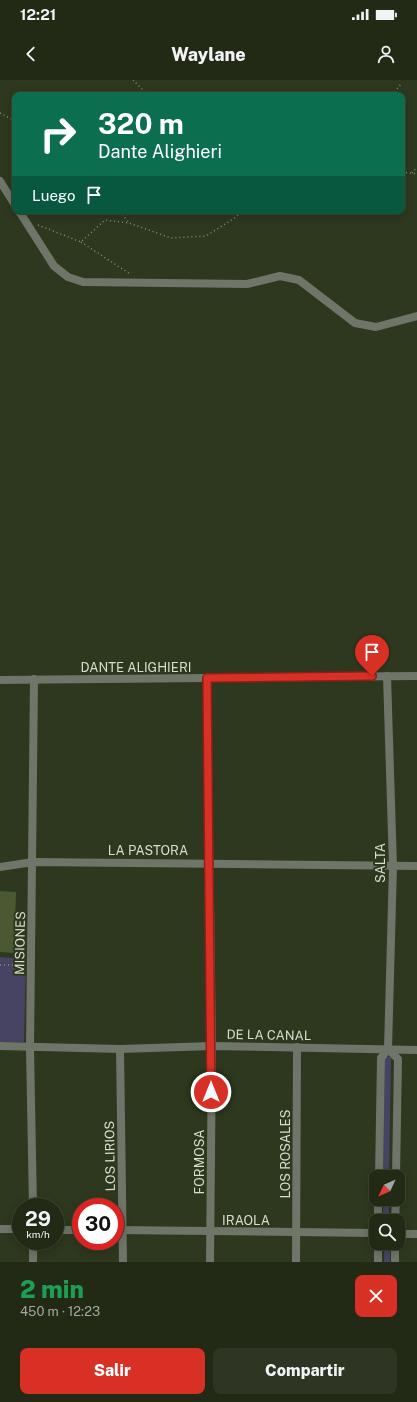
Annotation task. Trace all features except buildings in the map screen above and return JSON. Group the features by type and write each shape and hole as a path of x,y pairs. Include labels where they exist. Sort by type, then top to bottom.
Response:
{"street":[{"path":"0,181 12,200"},
{"path":"21,214 54,266 68,277 83,282 247,284 280,276 299,280 355,323 376,326 417,316"},
{"name":"SALTA","path":"379,1170 381,1058 388,1050 393,866 387,676"},
{"name":"DANTE ALIGHIERI","path":"0,680 417,676"},
{"name":"FORMOSA","path":"207,678 212,1046 210,1262"},
{"name":"MISIONES","path":"33,1198 30,1048 34,679"},
{"name":"LA PASTORA","path":"0,867 33,862 417,866"},
{"name":"DE LA CANAL","path":"0,1046 30,1048 120,1049 212,1046 417,1050"},
{"name":"LOS ROSALES","path":"296,1262 297,1047"},
{"name":"LOS LIRIOS","path":"119,1198 120,1049"},
{"path":"388,1050 398,1059 396,1170"},
{"path":"0,1229 12,1229"},
{"name":"IRAOLA","path":"124,1230 369,1233"},
{"path":"405,1234 417,1234"},
{"path":"33,1262 34,1250"},
{"name":"LOS LIRIOS","path":"122,1250 123,1262"},
{"path":"378,1250 378,1262"},
{"path":"395,1250 395,1262"}],"path":[{"path":"133,80 145,92"},
{"path":"394,92 401,84"},
{"path":"0,112 12,119"},
{"path":"412,173 417,167"},
{"path":"405,172 417,174"},
{"path":"122,214 129,223"},
{"path":"81,242 105,220 129,223 171,238 206,236 234,220 240,214"},
{"path":"24,220 81,242 130,274"},
{"path":"0,965 32,965"}],"shaded area":[{"path":"0,957 26,959 24,1042 0,1042"},
{"path":"385,1057 391,1057 389,1170 383,1170"},
{"path":"383,1206 389,1206 389,1214 383,1214"},
{"path":"384,1250 390,1250 390,1262 384,1262"}],"route":[{"path":"211,1092 212,1046 207,678 372,676"}]}
